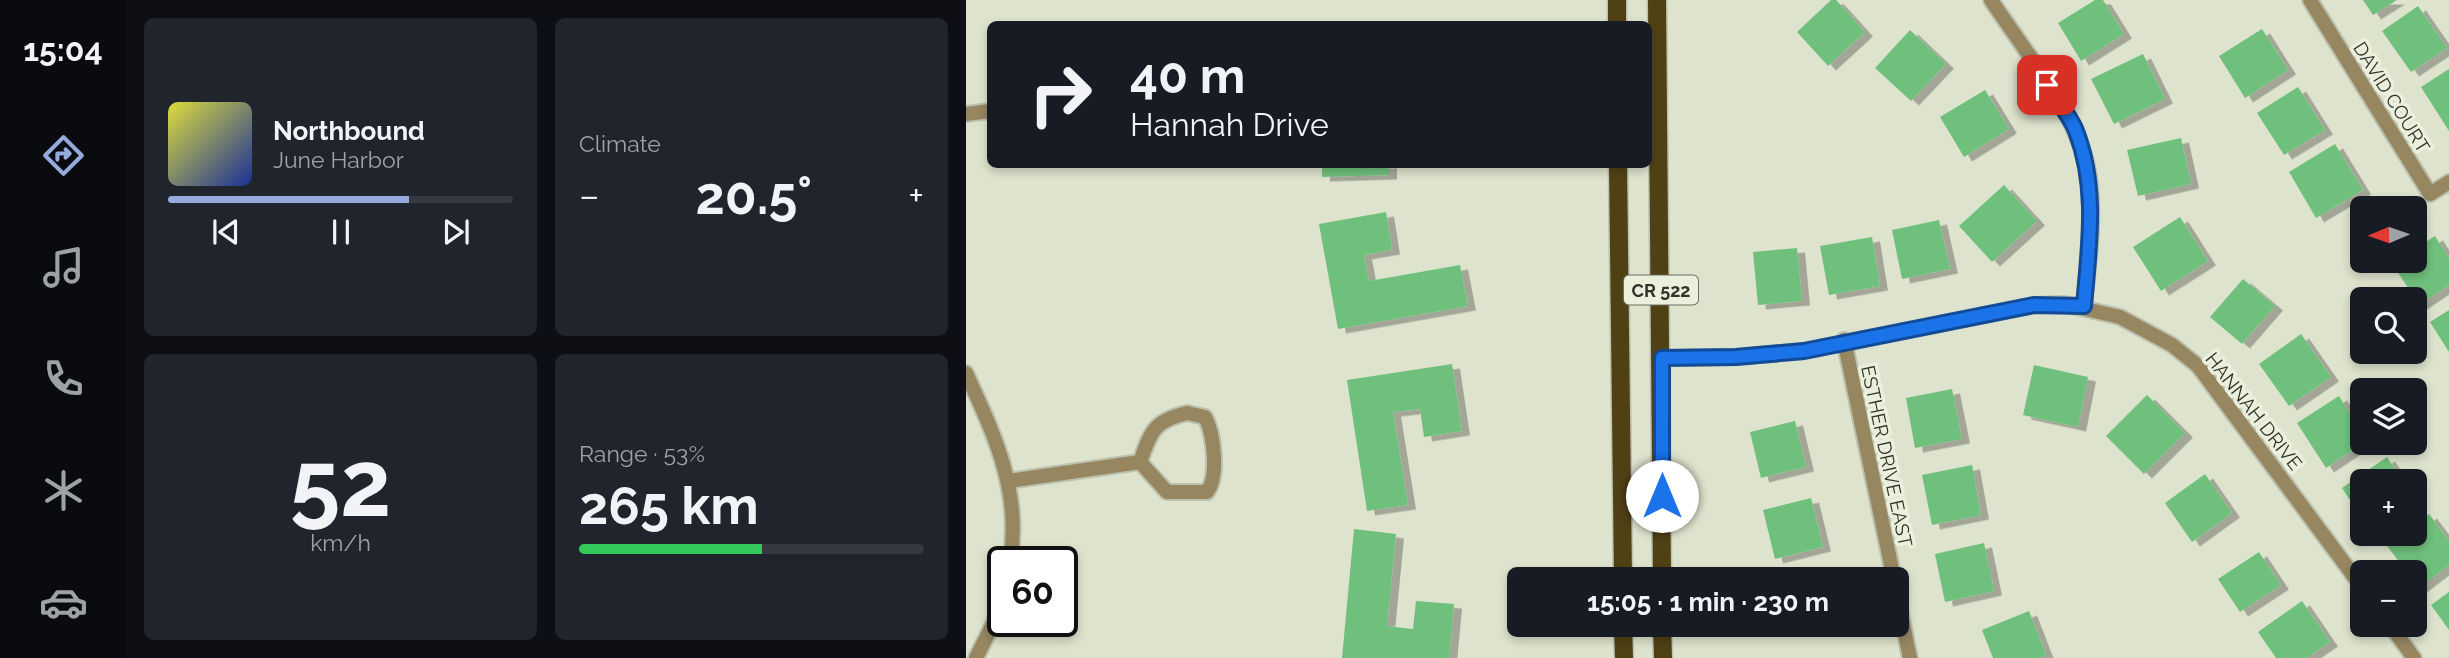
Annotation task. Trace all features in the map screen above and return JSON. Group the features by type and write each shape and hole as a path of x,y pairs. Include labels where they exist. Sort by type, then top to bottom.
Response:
{"main road":[{"path":"1617,0 1617,21"},
{"name":"CR 522","path":"1657,0 1662,567"},
{"name":"CR 522","path":"1618,168 1623,567"},
{"path":"1623,637 1624,658"},
{"path":"1662,637 1662,658"}],"street":[{"path":"1991,0 2075,128 2089,176 2091,217 2084,306"},
{"name":"DAVID COURT","path":"2310,0 2430,194 2449,182"},
{"path":"966,114 987,111"},
{"name":"HANNAH DRIVE","path":"1662,358 1736,357 1804,351 1844,340 2034,305 2084,306 2120,317 2172,345 2197,366 2350,571"},
{"name":"ESTHER DRIVE EAST","path":"1844,340 1891,567"},
{"path":"966,373 995,436 1008,481 1014,514 1011,546"},
{"path":"1187,413 1205,417 1213,456 1212,486 1207,492 1167,492 1140,463 1151,430 1160,423 1187,413"},
{"path":"1008,481 1140,463"},
{"path":"976,658 987,636"},
{"path":"1906,637 1910,658"},
{"path":"2399,637 2414,658"}],"building":[{"path":"1831,0 1836,0 1865,32 1828,66 1797,32"},
{"path":"2095,0 2103,0 2124,34 2081,61 2058,23"},
{"path":"2363,0 2397,0 2373,15"},
{"path":"2418,6 2447,48 2411,72 2382,31"},
{"path":"2262,29 2288,70 2245,98 2219,56"},
{"path":"1910,30 1946,64 1911,101 1875,68"},
{"path":"2143,54 2165,99 2114,124 2091,79"},
{"path":"2449,69 2449,131 2421,87"},
{"path":"2298,87 2325,130 2284,155 2257,113"},
{"path":"1985,90 2009,129 1964,157 1940,117"},
{"path":"2181,138 2191,184 2138,196 2127,150"},
{"path":"2335,144 2363,190 2316,218 2289,172"},
{"path":"1322,168 1389,168 1389,175 1322,177"},
{"path":"2004,185 2037,221 1992,262 1959,226"},
{"path":"1386,212 1392,250 1364,255 1369,281 1460,265 1468,306 1338,329 1319,224"},
{"path":"2180,217 2208,261 2161,291 2133,247"},
{"path":"1939,220 1950,269 1902,279 1892,230"},
{"path":"2435,236 2449,258 2449,285 2427,300 2427,287 2407,287 2398,273 2427,273 2427,241"},
{"path":"1872,237 1880,286 1829,295 1820,246"},
{"path":"1797,248 1802,301 1758,305 1753,252"},
{"path":"2243,279 2275,306 2242,344 2210,317"},
{"path":"2449,310 2449,352 2430,322"},
{"path":"2301,334 2331,377 2289,406 2259,364"},
{"path":"1452,364 1462,431 1424,437 1420,409 1393,412 1408,505 1367,511 1347,380"},
{"path":"2034,365 2088,377 2078,427 2023,415"},
{"path":"1952,389 1962,439 1915,448 1906,398"},
{"path":"2147,395 2185,433 2144,474 2106,436"},
{"path":"2339,396 2350,414 2350,452 2326,468 2297,423"},
{"path":"1795,421 1806,467 1761,478 1750,432"},
{"path":"2387,457 2395,469 2370,469"},
{"path":"1972,465 1981,515 1932,525 1922,475"},
{"path":"2205,474 2232,513 2192,542 2165,503"},
{"path":"2350,482 2350,500 2342,488"},
{"path":"1811,498 1823,547 1775,559 1763,510"},
{"path":"2429,514 2449,541 2449,565 2427,582 2427,560 2398,560 2387,546 2427,546"},
{"path":"1354,529 1396,534 1387,626 1413,629 1416,601 1454,604 1449,658 1342,658"},
{"path":"1984,543 1994,591 1945,602 1935,554"},
{"path":"2259,552 2281,585 2240,612 2218,579"},
{"path":"2449,592 2449,630 2431,605"},
{"path":"2302,601 2330,642 2307,658 2276,658 2258,632"},
{"path":"2029,611 2046,655 2039,658 1993,658 1982,630"}],"route":[{"path":"1662,496 1662,358 1736,357 1804,351 1844,340 2034,305 2084,306 2091,217 2089,176 2075,128 2047,85"}]}
